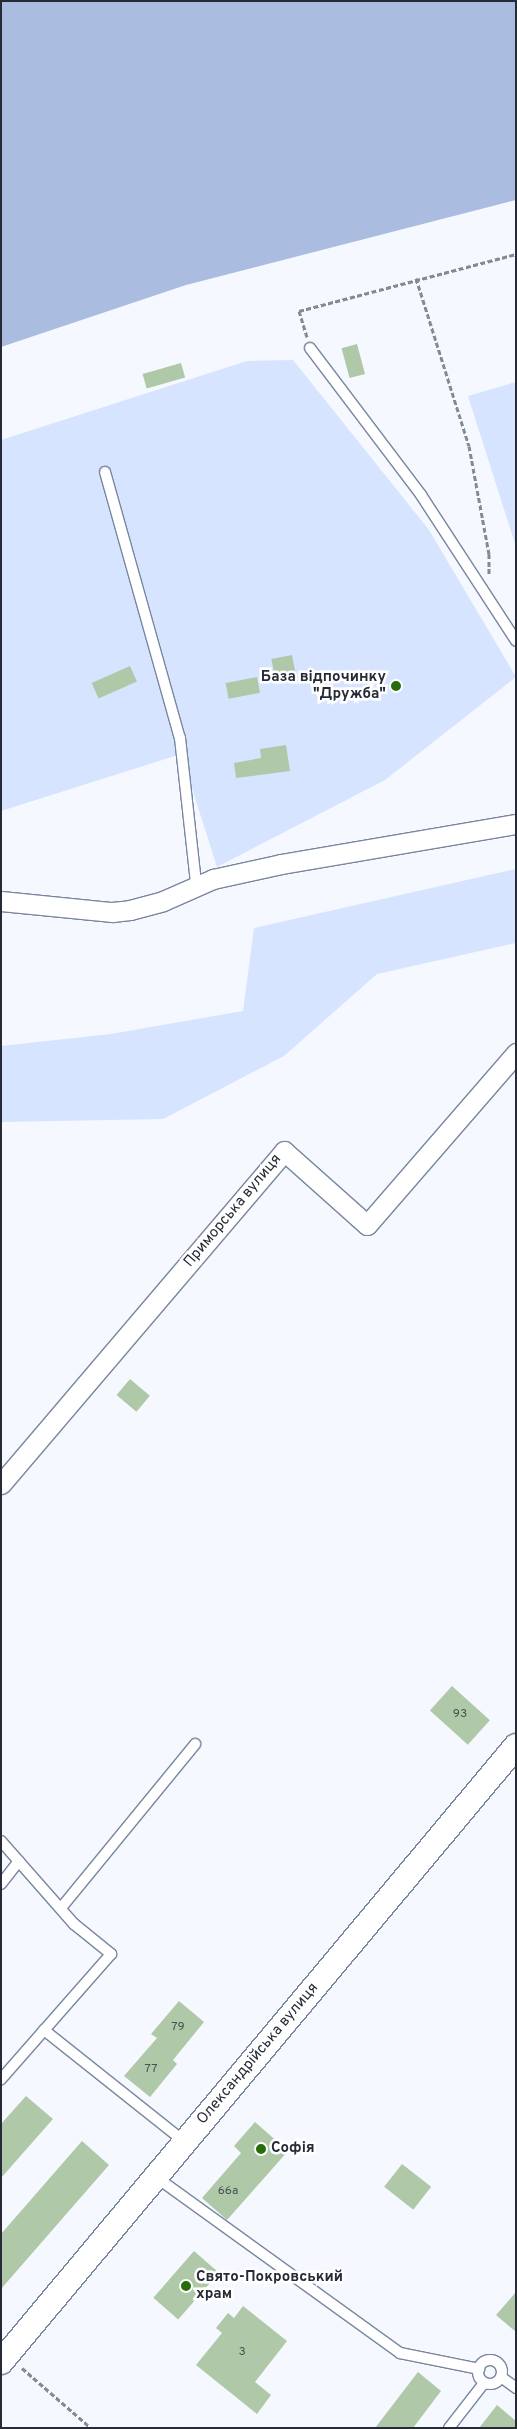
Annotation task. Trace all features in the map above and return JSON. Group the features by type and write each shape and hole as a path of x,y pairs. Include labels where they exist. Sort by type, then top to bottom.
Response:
{"street":[{"path":"1,901 112,912 163,901 196,884 280,864 516,824"},
{"name":"Приморська вулиця","path":"1,1484 284,1151 367,1225 516,1053"},
{"name":"Олександрійська вулиця","path":"3,2356 156,2177 516,1746"}],"lane":[{"path":"310,348 421,495 516,641"},
{"path":"104,472 180,738 196,884"},
{"path":"61,1908 195,1744"},
{"path":"1,1841 61,1908 111,1954 1,2079"},
{"path":"1,1884 19,1861"},
{"path":"44,2030 185,2142"},
{"path":"156,2177 400,2353 479,2369"},
{"path":"494,2361 500,2366 501,2377 496,2383 484,2383 479,2377 479,2369 483,2362 494,2361"},
{"path":"501,2377 516,2388"},
{"path":"448,2428 484,2383"}],"path":[{"path":"310,348 299,311 416,278 516,254"},
{"path":"416,278 469,446 489,554 489,599"},
{"path":"3,2356 91,2428"}],"shaded area":[{"path":"1,1 516,1 516,200 186,285 1,347"},
{"path":"293,360 429,530 516,677 385,780 217,867 181,754 1,811 1,440 247,361"},
{"path":"516,382 516,547 468,396"},
{"path":"516,869 516,943 377,974 284,1056 163,1119 1,1122 1,1046 111,1034 243,1011 254,928"}],"building":[{"path":"357,344 365,374 350,378 342,348"},
{"path":"181,363 185,377 147,388 143,374"},
{"path":"292,655 296,676 275,680 271,659"},
{"path":"130,666 137,682 99,699 92,683"},
{"path":"257,677 260,693 229,699 226,683"},
{"path":"286,745 290,771 236,778 234,763 261,758 260,749"},
{"path":"130,1379 150,1396 136,1412 117,1395"},
{"path":"452,1686 490,1720 468,1745 430,1711"},
{"path":"179,2001 204,2022 173,2060 177,2064 150,2097 124,2076 157,2038 151,2034"},
{"path":"26,2096 53,2119 1,2178 1,2124"},
{"path":"255,2122 288,2151 227,2220 202,2198 241,2153 234,2146"},
{"path":"82,2141 109,2165 1,2289 1,2234"},
{"path":"402,2164 431,2187 413,2210 384,2187"},
{"name":"Свято-Покровський храм","path":"194,2251 219,2273 178,2319 153,2298"},
{"path":"516,2292 516,2332 496,2315"},
{"path":"243,2306 287,2341 255,2382 271,2395 257,2414 196,2365 222,2333 216,2328 228,2313 234,2318"},
{"path":"418,2372 441,2391 413,2428 375,2428"},
{"path":"497,2405 516,2421 516,2428 479,2428"}],"place":[{"name":"База відпочинку \"Дружба\"","path":"396,686"},
{"name":"Софія","path":"261,2149"},
{"name":"Свято-Покровський храм","path":"186,2286"}]}
